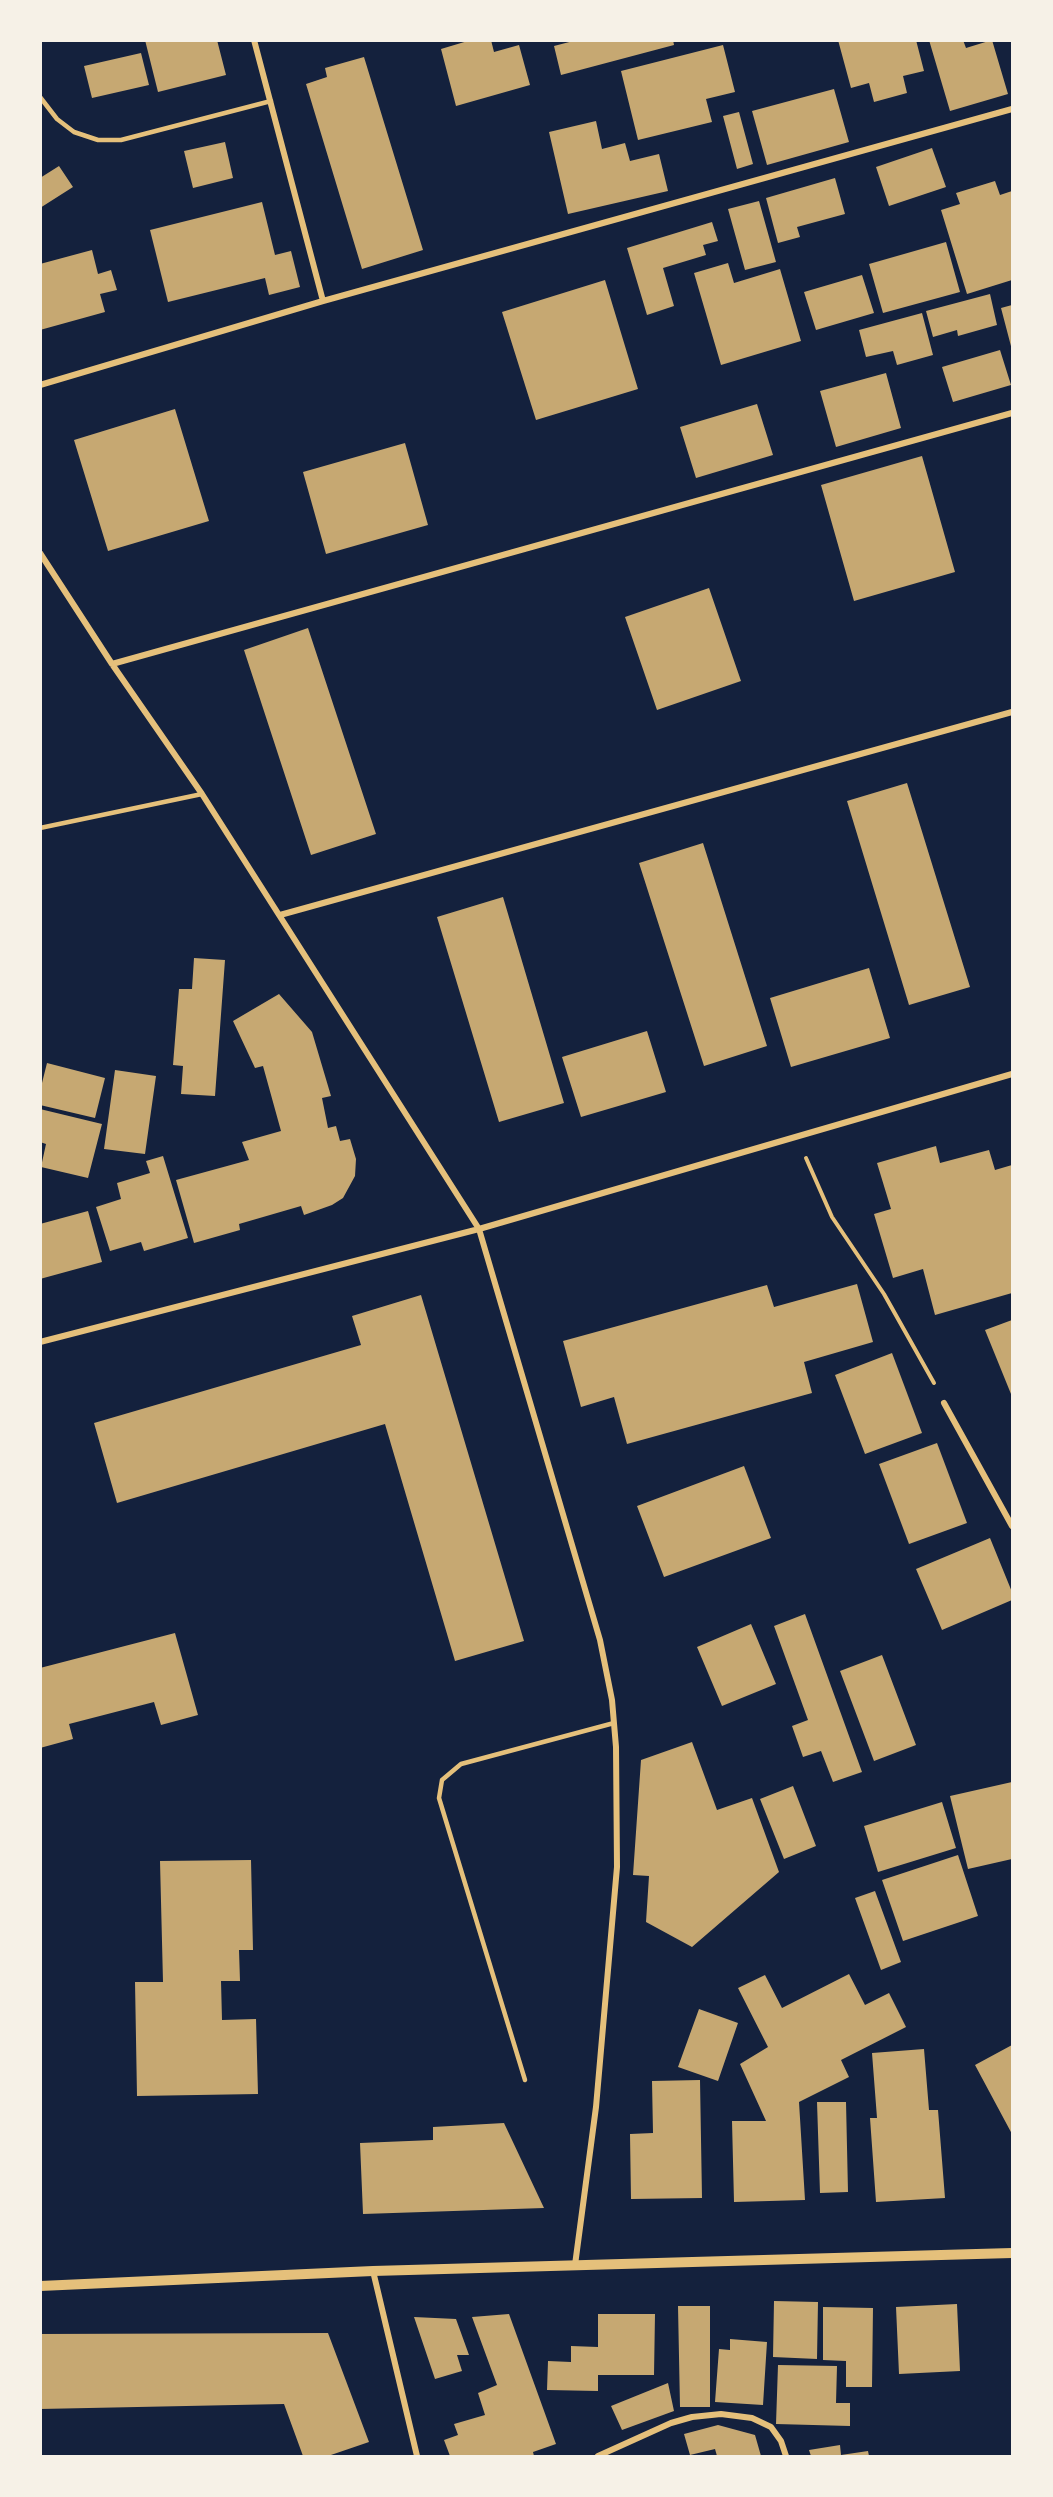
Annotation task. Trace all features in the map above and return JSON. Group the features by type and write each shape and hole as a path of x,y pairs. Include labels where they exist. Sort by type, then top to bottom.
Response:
{"street":[{"path":"255,40 324,301"},
{"path":"40,385 324,301 1012,109"},
{"path":"112,664 1012,413"},
{"path":"40,553 280,915 479,1229 600,1640 612,1700 617,1867 596,2107 575,2265"},
{"path":"280,915 1012,712"},
{"path":"40,1342 479,1229 797,1139 1012,1074"},
{"path":"944,1403 1012,1526"},
{"path":"40,2286 373,2271 1012,2253"},
{"path":"373,2271 417,2457"},
{"path":"598,2457 671,2423 692,2417 721,2415 752,2418 771,2427 781,2441 786,2457"}],"lane":[{"path":"40,97 57,119 75,132 98,140 121,140 271,101"},
{"path":"40,828 202,795"},
{"path":"525,2080 439,1798 442,1780 461,1764 614,1723"}],"path":[{"path":"797,1139 832,1217 884,1294 944,1403"}],"building":[{"path":"145,40 217,40 226,75 158,92"},
{"path":"471,40 491,40 494,52 519,45 530,85 456,106 441,49"},
{"path":"577,40 673,40 674,45 561,75 554,46"},
{"path":"838,40 916,40 924,71 903,76 907,93 874,102 869,83 851,88"},
{"path":"929,40 963,40 966,48 992,40 1008,94 950,111"},
{"path":"723,45 735,92 706,99 712,122 638,140 621,71"},
{"path":"141,53 149,85 92,98 84,66"},
{"path":"364,57 423,250 362,269 306,84 327,77 325,68"},
{"path":"834,89 849,142 767,165 752,111"},
{"path":"739,112 753,164 737,169 723,116"},
{"path":"596,121 602,149 625,143 630,161 659,154 668,191 568,214 549,132"},
{"path":"225,142 233,178 193,188 184,151"},
{"path":"932,148 946,187 889,206 876,167"},
{"path":"59,166 73,187 40,208 40,178"},
{"path":"835,178 845,214 797,227 800,237 778,243 766,198"},
{"path":"995,181 1000,195 1012,191 1012,280 967,294 941,210 960,204 956,193"},
{"path":"759,201 776,262 745,270 728,209"},
{"path":"262,202 275,255 291,251 300,287 269,295 265,278 168,302 150,230"},
{"path":"712,222 718,241 703,245 706,255 663,268 674,306 647,315 627,248"},
{"path":"946,242 960,292 883,313 869,264"},
{"path":"92,250 98,274 111,270 117,290 100,294 105,312 40,330 40,264"},
{"path":"728,263 734,283 780,269 801,341 721,365 694,273"},
{"path":"862,275 874,313 816,330 804,292"},
{"path":"605,280 638,389 536,420 502,312"},
{"path":"990,294 997,325 958,336 957,330 933,337 926,311"},
{"path":"1012,305 1012,350 1001,308"},
{"path":"922,313 933,355 897,365 893,351 866,357 859,330"},
{"path":"1000,350 1011,385 953,402 942,367"},
{"path":"886,373 901,428 836,447 820,391"},
{"path":"757,404 773,455 696,478 680,427"},
{"path":"175,409 209,521 108,551 74,440"},
{"path":"405,443 428,525 326,554 303,472"},
{"path":"922,456 955,572 854,601 821,485"},
{"path":"709,588 741,681 657,710 625,617"},
{"path":"308,628 376,834 311,855 244,650"},
{"path":"907,783 970,987 909,1005 847,801"},
{"path":"703,843 767,1046 704,1066 639,863"},
{"path":"503,897 564,1103 499,1122 437,917"},
{"path":"194,958 225,960 215,1096 181,1094 183,1066 173,1065 179,989 192,989"},
{"path":"869,968 890,1038 791,1067 770,998"},
{"path":"279,994 312,1032 331,1096 322,1098 328,1128 336,1126 340,1141 350,1139 356,1159 355,1176 343,1198 332,1205 304,1215 301,1206 239,1224 240,1230 194,1243 176,1180 249,1160 242,1142 281,1131 263,1066 255,1068 233,1021"},
{"path":"647,1031 666,1092 581,1117 562,1057"},
{"path":"47,1063 105,1078 95,1118 40,1105 40,1091"},
{"path":"115,1070 156,1076 145,1154 104,1149"},
{"path":"40,1109 102,1124 88,1178 41,1167 46,1144 40,1142"},
{"path":"936,1146 940,1163 989,1150 995,1170 1012,1165 1012,1293 935,1315 923,1269 893,1278 874,1214 891,1209 877,1163"},
{"path":"163,1156 188,1238 144,1251 141,1242 110,1251 96,1207 121,1199 117,1183 150,1173 146,1161"},
{"path":"88,1211 102,1262 40,1279 40,1224"},
{"path":"857,1284 873,1342 804,1362 812,1393 627,1444 614,1397 581,1407 563,1341 767,1285 774,1307"},
{"path":"421,1295 524,1641 455,1661 385,1424 117,1503 94,1423 361,1345 352,1316"},
{"path":"1012,1320 1012,1393 1011,1394 985,1330"},
{"path":"892,1353 922,1433 865,1454 835,1375"},
{"path":"937,1443 967,1523 909,1544 879,1464"},
{"path":"744,1466 771,1538 664,1577 637,1506"},
{"path":"990,1538 1012,1592 1012,1600 942,1630 916,1569"},
{"path":"805,1614 862,1772 833,1782 821,1751 803,1757 792,1726 808,1720 774,1626"},
{"path":"751,1624 776,1684 722,1706 697,1647"},
{"path":"175,1633 198,1715 161,1725 154,1702 69,1724 73,1739 40,1748 40,1668"},
{"path":"882,1655 916,1745 874,1761 840,1671"},
{"path":"692,1742 717,1810 752,1798 779,1872 692,1947 646,1922 649,1876 633,1875 641,1760"},
{"path":"1012,1782 1012,1859 968,1869 950,1796"},
{"path":"793,1786 816,1846 784,1859 760,1799"},
{"path":"942,1802 956,1848 878,1872 864,1826"},
{"path":"958,1855 978,1916 903,1941 882,1880"},
{"path":"251,1860 253,1950 239,1950 240,1981 221,1981 222,2020 256,2019 258,2094 137,2096 135,1982 163,1982 160,1861"},
{"path":"875,1891 901,1962 881,1970 855,1898"},
{"path":"849,1974 865,2005 889,1993 906,2027 841,2060 849,2077 799,2102 805,2200 734,2202 732,2121 766,2121 740,2064 768,2047 738,1988 765,1975 782,2008"},
{"path":"699,2009 738,2023 718,2081 678,2067"},
{"path":"1012,2045 1012,2134 975,2065"},
{"path":"924,2049 929,2110 938,2110 945,2198 876,2202 870,2118 877,2118 872,2053"},
{"path":"700,2080 702,2198 631,2199 630,2134 653,2133 652,2081"},
{"path":"817,2102 846,2102 848,2192 820,2193"},
{"path":"504,2123 544,2208 363,2214 360,2143 433,2140 433,2127"},
{"path":"774,2301 818,2302 817,2359 773,2357"},
{"path":"957,2304 960,2371 899,2374 896,2307"},
{"path":"678,2306 710,2306 710,2407 680,2407"},
{"path":"823,2307 873,2308 872,2387 846,2387 846,2361 823,2360"},
{"path":"509,2314 556,2444 533,2452 534,2456 450,2456 444,2440 458,2435 454,2424 485,2415 478,2393 497,2385 472,2317"},
{"path":"598,2314 655,2314 654,2375 598,2375 598,2391 547,2390 548,2361 571,2362 571,2346 598,2347"},
{"path":"414,2317 456,2319 469,2355 457,2355 462,2371 435,2379"},
{"path":"328,2333 369,2442 328,2456 303,2456 284,2404 40,2409 40,2334"},
{"path":"730,2339 767,2342 763,2405 715,2402 719,2349 730,2350"},
{"path":"778,2365 837,2366 836,2403 850,2403 850,2426 776,2424"},
{"path":"668,2383 674,2411 622,2430 611,2406"},
{"path":"718,2425 755,2435 761,2456 717,2456 715,2449 690,2455 684,2434"},
{"path":"840,2445 841,2455 868,2451 869,2456 811,2456 809,2450"}]}
